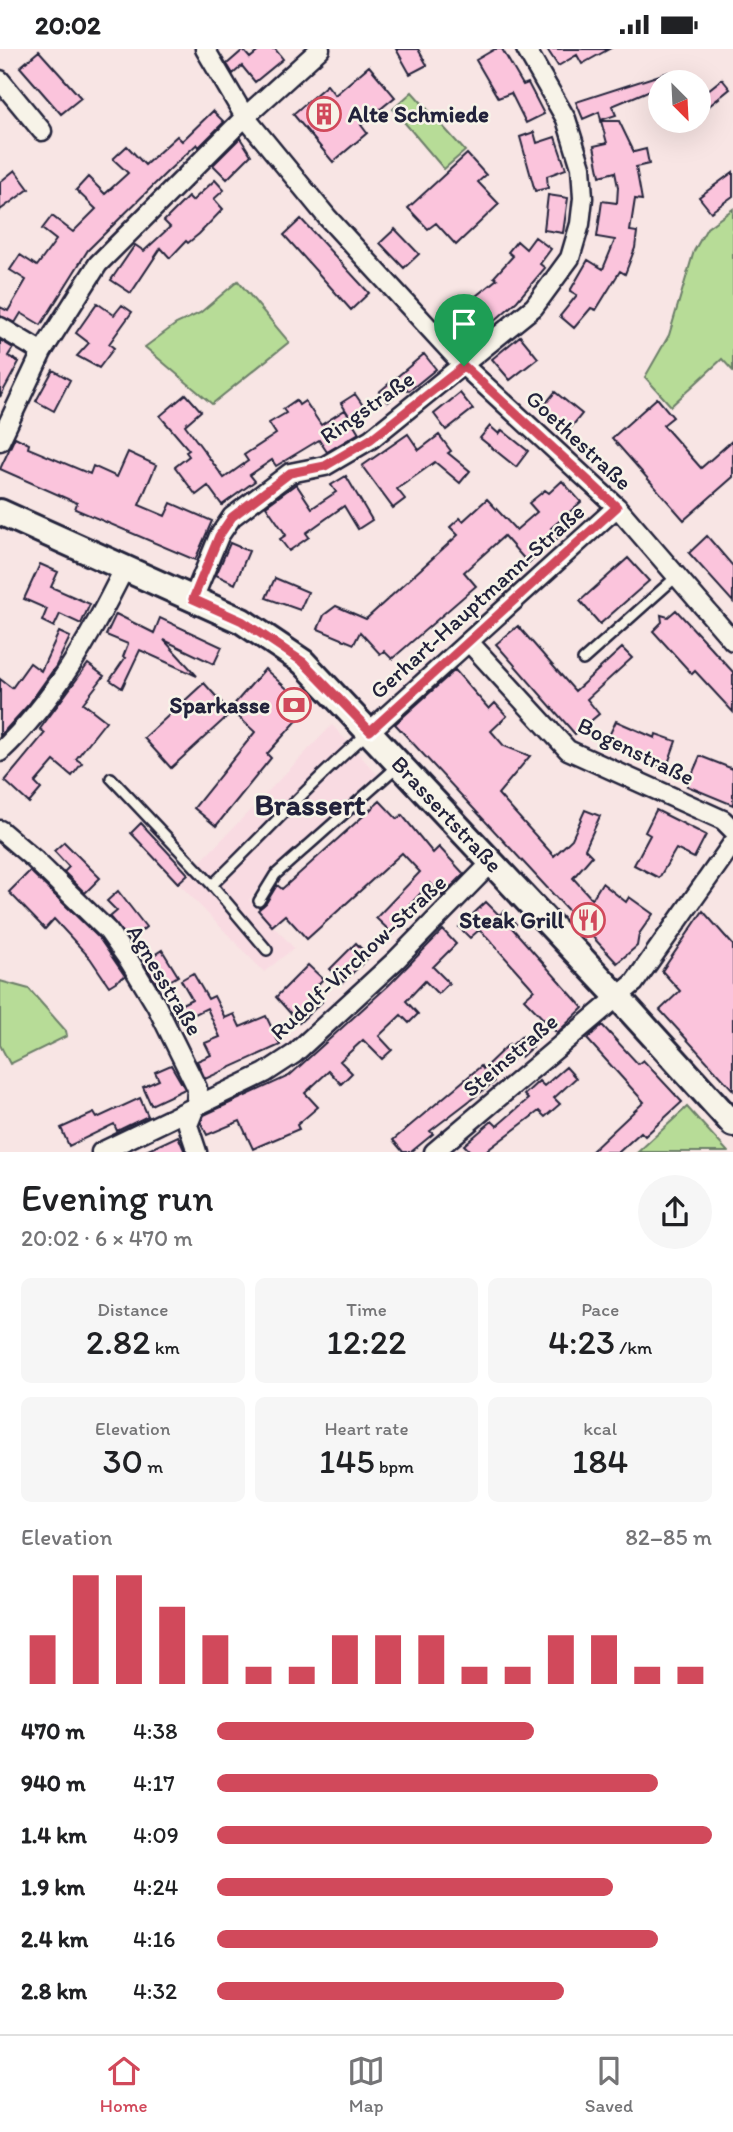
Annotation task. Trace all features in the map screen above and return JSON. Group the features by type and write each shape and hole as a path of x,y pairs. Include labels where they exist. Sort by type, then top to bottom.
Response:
{"main road":[{"name":"Brassertstraße","path":"0,512 242,621 303,662 617,996 733,1125"}],"street":[{"name":"Goethestraße","path":"205,49 245,117 327,217 464,366 617,507 733,641"},
{"path":"0,441 42,352 98,264 245,117 320,49"},
{"name":"Ringstraße","path":"193,599 219,536 232,517 290,473 325,466 371,439 534,307 570,258 580,224 583,198 581,167 566,119 526,49"},
{"path":"0,80 43,131"},
{"path":"0,327 42,352"},
{"name":"Gerhart-Hauptmann-Straße","path":"370,731 617,507"},
{"path":"0,752 29,724 90,638 124,569"},
{"name":"Bogenstraße","path":"469,642 568,750 723,820 733,830"},
{"name":"Agnesstraße","path":"0,830 108,931 130,962 156,1005 197,1088 196,1105 188,1125 197,1152"},
{"path":"617,996 634,983 733,843"},
{"name":"Rudolf-Virchow-Straße","path":"101,1152 265,1073 294,1054 396,960 492,862"},
{"name":"Steinstraße","path":"434,1152 617,996"}],"lane":[{"path":"583,660 676,577"},
{"path":"212,885 278,822 302,793 370,731"},
{"path":"260,901 275,875 401,764"},
{"path":"111,778 212,885 267,950"}],"shaded area":[{"path":"332,725 377,774 273,869 249,900 294,948 264,972 179,884"}],"green space":[{"path":"412,92 465,151 444,169 393,109"},
{"path":"733,209 733,371 722,359 671,406 645,377 669,335 694,251 707,228"},
{"path":"238,281 289,342 212,404 145,347 176,324 200,313"},
{"path":"0,981 29,989 66,1031 67,1036 10,1064 0,1045"},
{"path":"687,1107 728,1152 638,1152"}],"building":[{"path":"261,49 275,49 283,59 255,82 242,66 233,74 227,64 243,50 250,58"},
{"path":"396,49 418,49 427,65 410,74"},
{"path":"495,49 502,49 523,85 528,83 544,114 526,123 511,93 498,98 476,60"},
{"path":"547,49 609,49 582,64 577,55 558,66"},
{"path":"39,51 81,98 61,114 20,67"},
{"name":"Alte Schmiede","path":"369,66 395,97 361,125 367,133 333,162 293,114 327,85 335,95"},
{"path":"648,79 648,91 612,106 616,115 601,120 599,112 583,119 576,102"},
{"path":"722,79 730,89 711,104 711,88"},
{"path":"213,111 224,122 199,147 197,144 169,170 88,250 41,325 21,313 15,323 0,316 0,307 8,311 26,280 10,270 20,255 37,266 56,240 42,229 52,216 73,232 96,209 76,190 88,177 105,194 128,173 113,159 127,146 145,165 177,136 182,141"},
{"path":"601,121 619,121 634,152 646,149 649,164 636,167 642,200 635,199 630,231 637,232 635,248 625,274 620,271 596,310 591,308 574,328 560,316 577,295 570,291 588,260 603,269 615,240 597,237 602,201 617,203 618,187 615,172 600,176 594,146 607,143"},
{"path":"534,132 537,143 555,137 566,169 547,176 548,188 535,191 520,137"},
{"path":"240,138 251,155 227,179 213,165"},
{"path":"467,154 486,175 478,182 499,204 456,245 436,223 428,229 408,208"},
{"path":"15,170 29,189 0,210 0,182"},
{"path":"733,172 733,196 711,212 699,197"},
{"path":"215,180 224,190 214,199 223,209 199,234 188,243 186,241 170,258 161,248 131,293 111,280 135,245 144,251 170,227 164,221 188,197 192,201"},
{"path":"548,195 568,198 563,233 544,230"},
{"path":"301,219 369,293 351,310 284,235"},
{"path":"395,229 419,254 404,268 380,243"},
{"path":"535,237 551,249 540,264 545,268 517,301 474,339 451,316 497,279 494,277 513,256 508,252 517,241 526,249"},
{"path":"97,303 114,315 122,305 132,312 109,344 114,348 99,368 77,356 89,343 76,333"},
{"path":"520,336 538,358 510,380 492,359"},
{"path":"0,340 13,348 8,356 19,362 0,397"},
{"path":"424,354 436,369 409,391 405,387 388,402 379,392"},
{"path":"53,370 70,380 54,411 36,401"},
{"path":"555,392 582,414 569,430 542,408"},
{"path":"460,393 473,409 446,430 434,414"},
{"path":"186,394 201,411 185,425 224,478 248,461 244,455 276,434 269,423 286,413 283,409 296,400 299,405 305,401 321,425 345,410 359,433 327,452 319,440 276,466 272,460 250,475 255,481 222,505 208,486 196,495 175,467 189,456 186,452 189,450 160,416"},
{"path":"355,394 364,407 350,417 341,403"},
{"path":"657,398 673,417 663,425 701,468 733,440 733,477 684,520 612,438"},
{"path":"490,426 499,434 502,430 528,451 516,467 480,438"},
{"path":"408,434 419,450 439,435 451,451 448,453 470,471 460,483 435,462 397,489 405,499 393,508 362,466"},
{"path":"15,437 29,444 28,448 90,474 93,466 117,477 128,452 156,465 139,505 165,516 171,503 212,521 195,560 75,509 77,503 0,469"},
{"path":"346,476 372,520 358,529 344,506 306,533 309,537 289,551 280,539 286,535 266,506 296,484 312,508 336,492 331,485"},
{"path":"562,481 581,502 551,528 559,537 528,563 504,536 464,572 476,586 392,659 384,651 380,654 360,632 354,644 318,629 324,615 336,606 366,619 458,535 450,527 460,518 463,521 487,499 516,530 537,512 529,503 545,490 549,493"},
{"path":"707,536 733,566 733,602 689,553"},
{"path":"230,543 249,551 235,584 216,575"},
{"path":"628,558 649,581 600,624 580,601"},
{"path":"40,564 58,572 51,587 90,604 81,624 60,614 54,627 42,621 47,609 24,599"},
{"path":"275,578 308,592 300,610 266,598"},
{"path":"676,610 733,672 733,712 695,671 692,674 653,631 662,622 661,615 668,617"},
{"path":"116,614 154,633 160,618 222,647 214,664 164,640 197,676 140,650 122,688 110,680 125,658 123,657 128,644 106,635"},
{"path":"518,626 575,691 622,648 632,658 587,699 599,714 575,734 496,644"},
{"path":"59,632 70,637 56,666 29,704 0,736 0,679 12,688 30,663 41,671"},
{"path":"88,664 104,676 83,703 106,721 76,759 82,763 72,776 54,761 35,783 41,789 29,803 5,781 45,733 40,729"},
{"path":"265,669 305,705 299,712 302,715 267,754 271,758 216,826 194,808 255,732 230,709"},
{"path":"455,670 489,709 495,703 507,716 491,731 504,746 530,756 498,794 554,856 572,839 585,810 600,816 585,849 592,856 573,878 592,899 602,883 626,902 629,897 653,914 639,934 637,946 617,963 395,724"},
{"path":"204,683 231,713 171,768 144,738"},
{"path":"616,721 655,738 656,734 676,741 666,769 606,742"},
{"path":"700,756 733,769 733,805 687,786"},
{"path":"380,801 397,819 402,815 433,853 439,847 464,874 442,896 430,883 408,907 414,912 393,934 376,918 420,872 402,853 307,939 285,915 272,926 258,910 266,903 277,885 282,889"},
{"path":"656,810 706,835 694,858 676,849 659,878 634,865 650,835 645,832"},
{"path":"141,823 188,874 178,883 131,833"},
{"path":"64,842 100,878 85,893 64,872 69,867 54,851"},
{"path":"30,871 99,938 125,976 109,986 90,958 54,919 45,929 9,892"},
{"path":"118,891 146,927 129,941 110,917 117,911 107,901"},
{"path":"486,902 499,915 504,911 516,924 512,928 583,1008 557,1033 524,999 534,990 487,937 479,930 470,938 459,927"},
{"path":"703,911 733,945 733,1090 660,1010 680,991 662,971"},
{"path":"443,930 456,944 433,967 449,983 438,994 425,981 406,1001 418,1014 409,1023 401,1015 379,1036 392,1050 382,1059 363,1040 340,1061 352,1073 341,1084 329,1071 305,1093 318,1107 297,1125 299,1129 253,1149 240,1121 207,1135 201,1123 204,1115 289,1076 389,985"},
{"path":"356,943 369,957 343,982 330,969"},
{"path":"162,950 178,976 159,987 143,962"},
{"path":"308,965 323,979 312,991 322,1002 299,1023 276,997"},
{"path":"193,973 208,999 214,996 225,1018 234,1014 240,1027 266,1016 280,1045 205,1079 197,1061 211,1055 205,1043 220,1037 207,1008 179,1022 172,1009 192,999 181,980"},
{"path":"602,1025 638,1064 643,1060 682,1102 645,1136 641,1132 619,1152 591,1152 644,1102 587,1039"},
{"path":"522,1036 532,1047 521,1057 511,1046"},
{"path":"509,1044 518,1055 490,1077 494,1082 430,1131 433,1134 411,1152 403,1152 393,1140 481,1066 483,1069"},
{"path":"171,1065 185,1089 151,1105 143,1087 159,1080 155,1072"},
{"path":"566,1067 576,1078 554,1098 560,1104 545,1117 539,1111 485,1152 471,1152 464,1145 492,1121 497,1126 528,1099 524,1095 539,1081 544,1086"},
{"path":"140,1098 148,1116 117,1131 114,1124 69,1146 61,1128 94,1113 97,1118"},
{"path":"178,1136 185,1152 144,1152"}],"place":[{"name":"Alte Schmiede","path":"324,114"},
{"name":"Sparkasse","path":"294,705"},
{"name":"Steak Grill","path":"588,920"}],"district":[{"name":"Brassert","path":"310,804"}],"route":[{"path":"464,366 617,507 370,731 303,662 242,621 193,599 219,536 232,517 290,473 325,466 371,439 464,366"}]}
